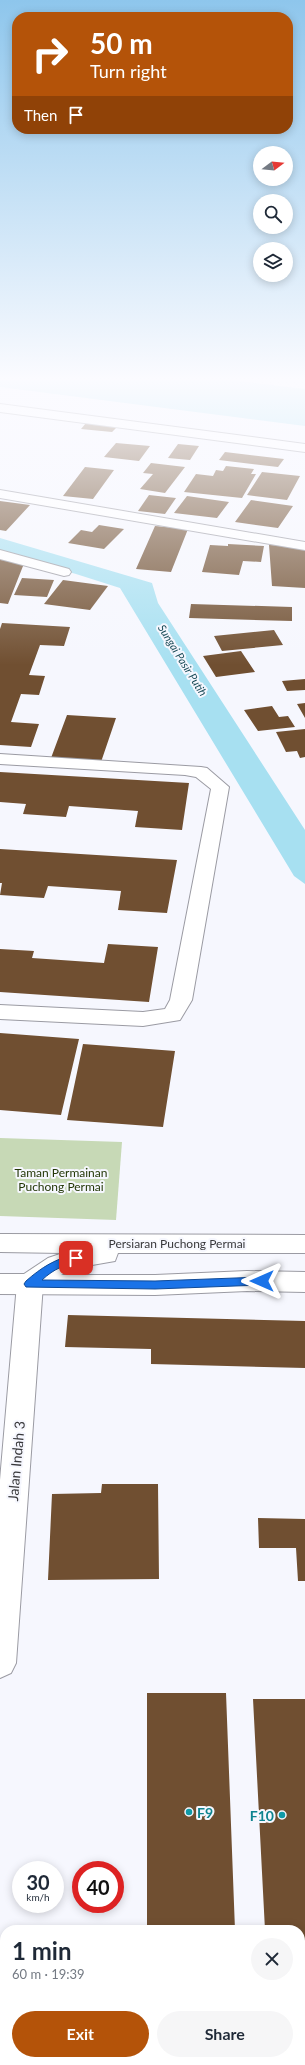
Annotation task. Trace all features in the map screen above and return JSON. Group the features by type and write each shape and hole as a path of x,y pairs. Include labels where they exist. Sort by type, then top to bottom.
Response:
{"street":[{"path":"0,494 305,546"},
{"path":"0,554 64,572"},
{"path":"0,759 185,770 200,772 220,787 181,1000 172,1015 143,1019 0,1012"},
{"name":"Persiaran Puchong Permai","path":"0,1243 305,1244"},
{"path":"30,1284 49,1268 62,1262 91,1255 123,1253 187,1243"},
{"path":"0,1271 30,1284"},
{"path":"0,1284 155,1285 247,1281 305,1282"},
{"name":"Jalan Indah 3","path":"0,1662 30,1284"}],"green space":[{"name":"Taman Permainan Puchong Permai","path":"0,1138 122,1142 116,1220 0,1216"}],"water":[{"name":"Sungai Pasir Putih","path":"0,538 152,583 158,603 305,830 305,884 294,876 120,588 0,553"}],"building":[{"path":"81,472 112,472 93,499 63,496"},
{"path":"181,472 165,493 140,489 153,474 143,473"},
{"path":"215,472 252,472 251,474 256,474 242,498 184,492 196,474 213,476"},
{"path":"262,472 300,476 287,500 247,495"},
{"path":"149,495 176,498 165,514 138,511"},
{"path":"187,496 229,502 217,518 174,513"},
{"path":"251,500 293,506 278,528 235,522"},
{"path":"0,501 30,505 6,531 0,530"},
{"path":"99,525 124,529 104,549 68,543 81,530 92,532"},
{"path":"155,526 188,529 171,572 136,569"},
{"path":"228,544 264,546 261,562 243,561 239,575 202,572 210,545 228,546"},
{"path":"269,545 295,546 295,548 305,549 305,588 272,586"},
{"path":"0,560 25,561 8,604 0,603"},
{"path":"22,578 54,580 47,597 14,595"},
{"path":"63,580 108,586 90,610 44,604"},
{"path":"191,604 292,607 292,621 189,618"},
{"path":"2,623 70,627 64,646 40,645 29,675 45,676 39,695 21,694 11,722 39,724 31,747 0,745 0,629"},
{"path":"274,630 283,645 222,651 214,636"},
{"path":"241,651 255,672 216,677 203,656"},
{"path":"305,679 305,690 287,691 282,681"},
{"path":"305,703 305,718 297,704"},
{"path":"272,706 279,717 288,716 295,727 258,731 244,710"},
{"path":"67,715 116,718 101,762 51,758"},
{"path":"305,729 305,757 300,758 297,751 286,752 276,732"},
{"path":"0,772 189,783 182,830 135,827 138,811 69,806 66,817 23,814 26,804 0,802"},
{"path":"0,849 177,860 167,913 118,910 121,891 48,886 44,898 0,895 2,883 0,883"},
{"path":"108,944 158,947 149,1002 0,992 0,949 34,951 32,958 104,963"},
{"path":"0,1033 79,1039 61,1115 0,1110"},
{"path":"83,1044 175,1051 163,1127 67,1120"},
{"path":"68,1315 305,1321 305,1368 151,1364 151,1349 65,1347"},
{"path":"102,1484 158,1484 159,1579 48,1580 52,1494 101,1493"},
{"path":"258,1518 305,1519 305,1581 298,1581 296,1548 259,1548"},
{"name":"F9","path":"147,1693 226,1693 235,1925 147,1925"},
{"name":"F10","path":"253,1699 305,1699 305,1925 265,1925"}],"place":[{"name":"F9","path":"189,1812"},
{"name":"F10","path":"282,1815"}],"route":[{"path":"76,1258 49,1268 30,1284 155,1285 262,1281"}]}
